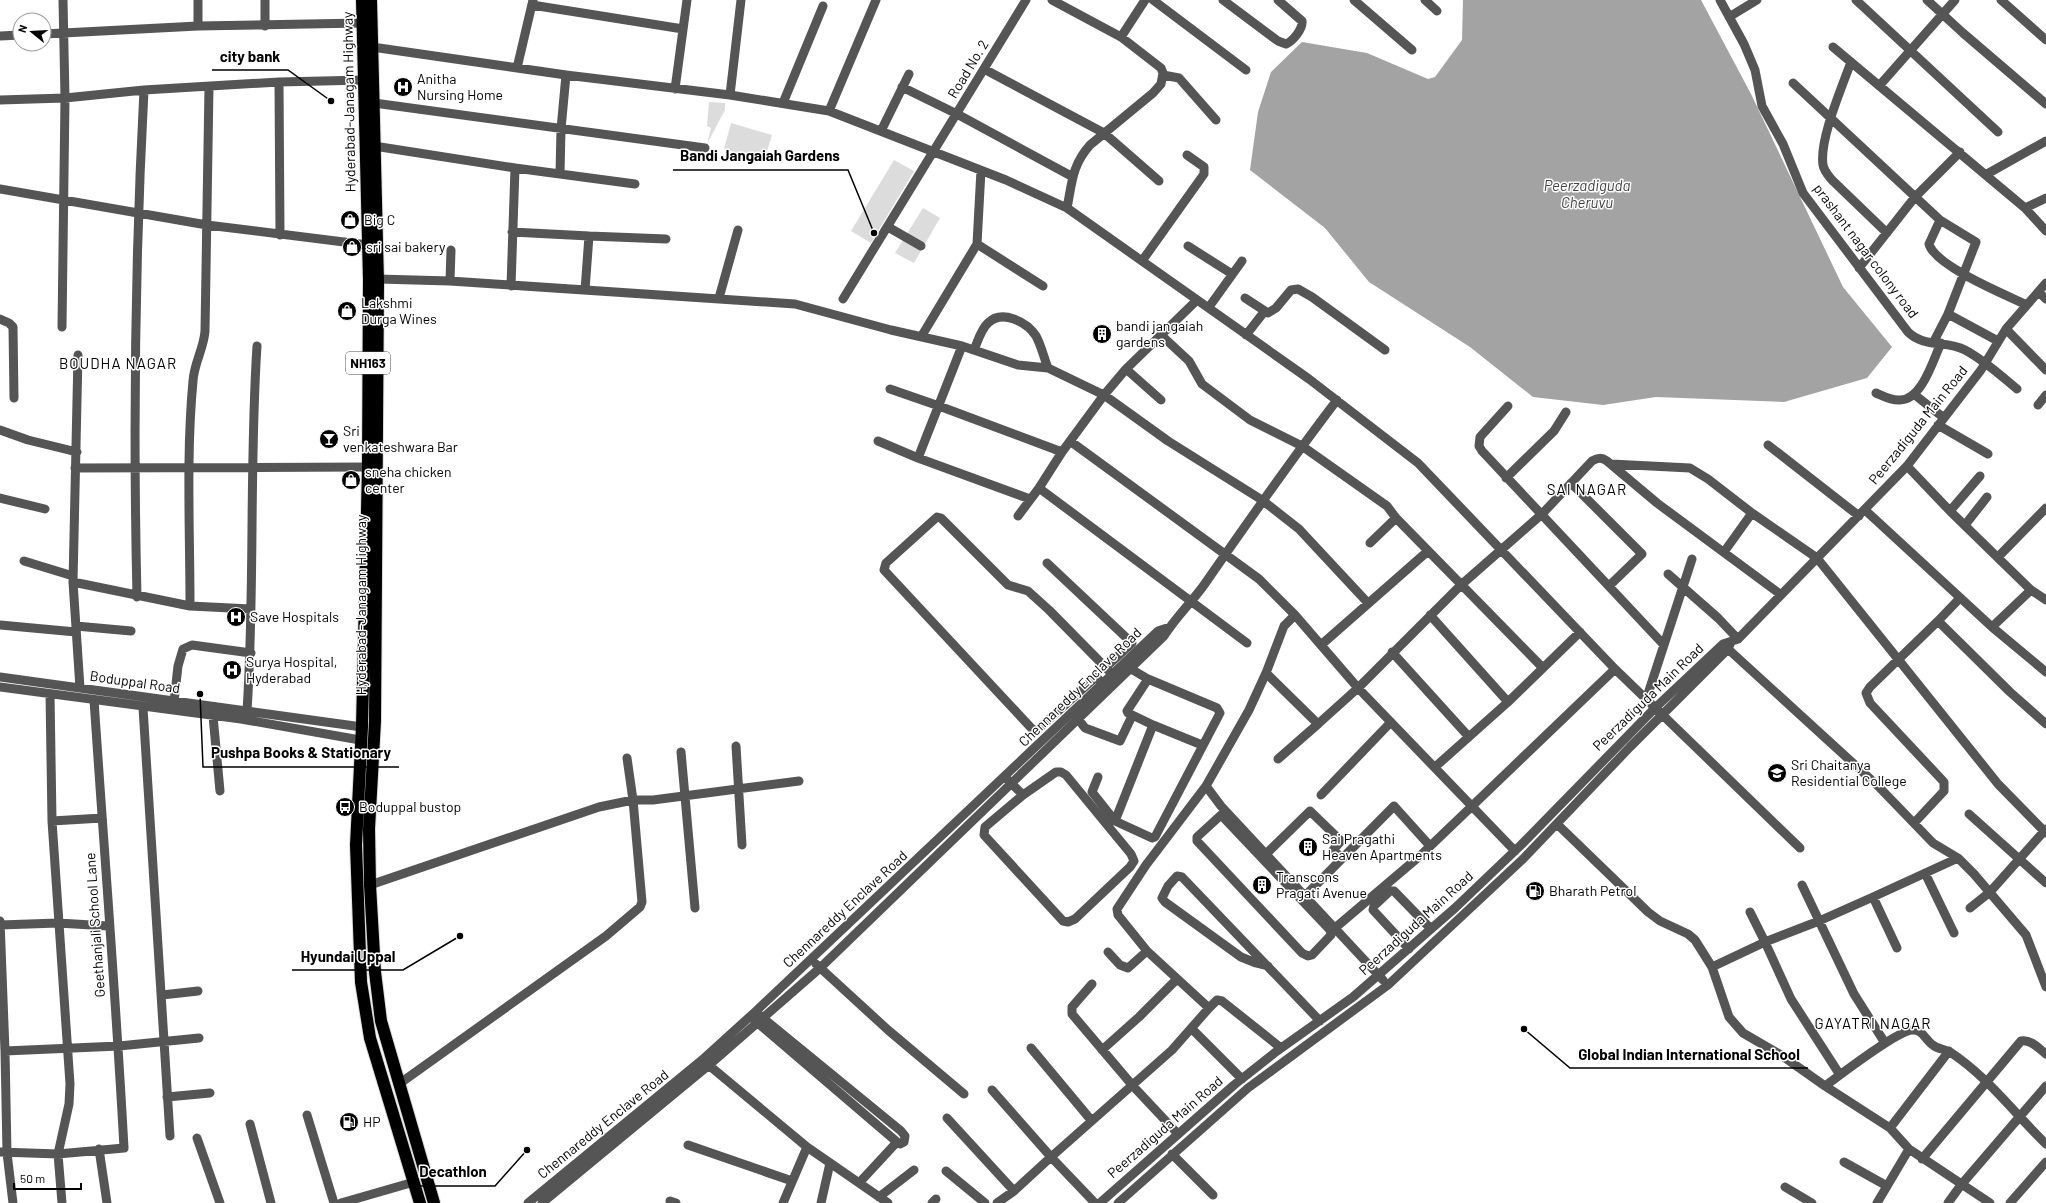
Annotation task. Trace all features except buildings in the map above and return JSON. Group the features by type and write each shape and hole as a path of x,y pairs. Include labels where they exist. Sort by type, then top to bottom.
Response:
{"highway":[{"name":"Hyderabad-Janagam Highway","path":"362,0 368,245 374,279"},
{"name":"Hyderabad-Janagam Highway","path":"372,0 374,103 373,367 375,721 369,829 371,907 375,972 381,1021 434,1203"},
{"name":"Hyderabad-Janagam Highway","path":"373,367 368,467 362,727 360,740 356,846 361,982 370,1038 420,1203"},
{"path":"358,908 371,907"}],"street":[{"path":"62,328 64,98 63,0"},
{"path":"198,0 198,26"},
{"path":"265,0 265,26"},
{"path":"675,89 687,0"},
{"path":"730,95 740,0"},
{"path":"829,111 876,0"},
{"name":"Road No. 2","path":"843,299 934,153 1026,0"},
{"path":"1052,0 1121,37 1161,68 1164,75 1162,84 1153,93 1104,133 1082,154 1077,162 1067,208"},
{"path":"1121,37 1144,0"},
{"path":"1153,0 1246,70"},
{"path":"1223,0 1278,41 1286,44 1292,41 1300,29 1302,21 1278,0"},
{"path":"1354,0 1412,50"},
{"path":"1425,0 1437,11"},
{"name":"prashant nagar colony road","path":"1720,0 1744,44 1755,70 1762,106 1784,144 1803,193 1860,268 1916,339 1964,350 1986,363 2017,389"},
{"path":"1729,17 1757,0"},
{"path":"1856,0 1998,132"},
{"path":"1927,0 2046,104"},
{"path":"1879,86 1955,0"},
{"path":"2001,0 2046,40"},
{"path":"517,68 533,3 683,29"},
{"path":"783,103 823,6"},
{"path":"52,34 198,26 265,26 362,23"},
{"path":"0,36 12,35"},
{"path":"1833,46 1879,86 1987,174 2026,208 2046,231"},
{"path":"372,47 566,75 730,95 829,111 981,170 1067,208 1196,301 1209,307 1337,400 1418,463 1615,669 1800,848"},
{"path":"1851,62 1823,146 1822,164 1824,171 1887,233"},
{"path":"984,69 1104,133 1159,181"},
{"path":"880,131 909,74"},
{"path":"560,174 561,129 566,75"},
{"path":"1164,75 1179,78 1216,120"},
{"path":"0,100 64,98 144,90 279,82 365,80"},
{"path":"279,82 280,235"},
{"path":"1793,83 1940,220 1976,242 1919,390 1915,395 1900,400 1876,393"},
{"path":"190,606 190,468 193,380 197,358 204,344 209,86"},
{"path":"902,87 957,114 1073,177"},
{"path":"137,597 134,469 138,214 144,90"},
{"path":"374,103 705,148"},
{"path":"1987,174 2046,141"},
{"path":"374,146 515,168 635,184"},
{"path":"1860,268 1916,197 1960,152"},
{"path":"1142,261 1204,174 1204,167 1188,155"},
{"path":"511,286 515,168"},
{"path":"921,337 977,244 981,170"},
{"path":"0,189 207,225 368,245"},
{"path":"2026,208 2046,198"},
{"path":"1940,220 1929,244 1934,254 1963,274 2027,305"},
{"path":"888,227 920,246"},
{"path":"719,298 738,230"},
{"path":"512,232 666,239"},
{"path":"585,290 589,236"},
{"path":"977,244 1043,286"},
{"path":"1188,246 1232,274"},
{"path":"450,281 451,250"},
{"path":"1209,307 1242,261"},
{"path":"374,279 450,281 795,304 921,337 962,346 1018,365 1048,368 1104,394 1168,441 1262,500 1299,529 1367,602"},
{"name":"Peerzadiguda Main Road","path":"1118,1203 1248,1088 1388,984 1523,859 1732,643 1907,466 1986,363 2006,329 2046,282"},
{"path":"1245,298 1264,312 1268,313 1272,312 1290,290 1298,289 1312,297 1386,350"},
{"path":"2039,292 2046,299"},
{"path":"1018,516 1104,394 1126,369 1196,301"},
{"path":"1246,335 1264,312"},
{"path":"1948,314 1998,341"},
{"path":"974,350 988,323 999,317 1008,317 1019,321 1031,330 1037,338 1048,368"},
{"path":"0,319 9,323 13,327 14,398"},
{"path":"2006,329 2046,370"},
{"path":"1161,335 1190,361 1202,384 1250,420 1302,446 1387,506 1396,518 1543,668"},
{"path":"247,712 251,653 252,468 257,346"},
{"path":"918,458 962,346"},
{"path":"78,355 73,579 80,688"},
{"path":"1126,369 1161,400"},
{"path":"890,389 1062,452"},
{"path":"2038,405 2046,394"},
{"path":"1915,395 1941,421 1988,454"},
{"name":"Chennareddy Enclave Road","path":"756,1017 812,960 1008,780 1106,687 1158,631 1170,626 1192,602 1262,500 1337,400"},
{"path":"1508,406 1479,441 1482,451 1664,644"},
{"path":"1506,478 1554,431 1566,412"},
{"path":"0,430 28,440 77,452"},
{"path":"878,441 918,458 1030,499"},
{"path":"1070,441 1226,553 1259,579 1295,615 1358,688 1515,851"},
{"path":"1768,445 1862,513 1992,627 2046,672"},
{"path":"1278,759 1358,688 1430,614 1542,514 1592,461 1597,458 1602,458 1611,464 1657,503 1780,594"},
{"path":"1611,464 1690,468 1708,479 1752,513 1817,558 1900,659 1998,784 2045,831 1990,892 1970,908"},
{"path":"1907,466 1950,511 2031,590 2046,600"},
{"path":"75,468 134,469 368,467"},
{"path":"1950,511 1980,476"},
{"path":"1571,483 1642,554 1609,586"},
{"path":"1039,488 1247,643"},
{"path":"1964,525 1987,497"},
{"path":"0,498 45,509"},
{"path":"1998,557 2046,508"},
{"path":"1724,552 1752,513"},
{"path":"1106,687 1096,676 1035,732 884,570 886,563 937,518 941,518 1008,585 1028,591 1049,610 1115,678"},
{"path":"1370,543 1396,518"},
{"path":"1321,645 1367,602 1428,551"},
{"path":"1646,700 1692,559"},
{"path":"24,561 73,579 137,597 190,606 251,609"},
{"path":"1047,563 1132,643 1105,668"},
{"path":"1668,574 1683,587 1732,643 1915,822 1933,843 1958,858 1990,892 2026,935 2044,977 2046,987"},
{"path":"1992,627 2031,590"},
{"path":"1915,822 1944,791 1944,782 1867,698 1866,693 1870,686 1900,659 1960,598"},
{"path":"1430,614 1508,702"},
{"path":"1209,1008 1176,980 1146,951 1118,916 1117,909 1146,865 1206,786 1245,716 1266,673 1284,626 1295,615"},
{"path":"1938,621 2010,692 2046,724"},
{"path":"0,625 131,631"},
{"path":"1435,767 1508,702 1580,632"},
{"name":"Peerzadiguda Main Road","path":"1100,1203 1242,1079 1379,975 1431,929 1515,851 1655,708 1723,644 1732,643"},
{"path":"174,702 178,666 183,649 192,645 251,653"},
{"path":"1392,652 1469,737"},
{"path":"1098,777 1092,792 1116,821 1152,838 1155,837 1220,710 1148,679 1127,666"},
{"path":"1388,984 1333,932 1330,930 1225,818 1221,815 1218,817 1198,836 1197,841 1302,953 1308,956 1312,955 1333,932 1430,846 1615,669"},
{"path":"1266,673 1318,724"},
{"name":"Boduppal Road","path":"0,677 362,727"},
{"path":"1148,679 1127,711 1132,716 1202,745"},
{"name":"Boduppal Road","path":"0,687 143,708 213,716 360,740"},
{"name":"Chennareddy Enclave Road","path":"1042,748 1078,719 1106,687"},
{"path":"50,694 52,821 58,923 69,1048 69,1104 58,1154 62,1203"},
{"name":"Geethanjali School Lane","path":"94,700 108,926 119,1046 124,1148 99,1149"},
{"path":"143,708 170,1136"},
{"path":"213,716 220,791"},
{"path":"1078,719 1084,728 1120,741 1132,716"},
{"path":"1320,795 1391,722"},
{"path":"1116,821 1153,725"},
{"path":"736,746 740,788 742,845"},
{"path":"681,752 695,908"},
{"path":"399,1084 606,936 640,907 642,902 633,800 627,758"},
{"path":"1056,772 1061,772 1066,775 1131,854 1134,861 1130,867 1075,919 1068,922 1062,921 984,835 985,827 1023,794 1056,772"},
{"path":"1008,780 1023,794"},
{"name":"Chennareddy Enclave Road","path":"542,1203 756,1017 820,968 1008,780"},
{"path":"370,885 599,807 633,800 653,800 799,781"},
{"path":"1206,786 1221,806 1305,896 1333,932"},
{"path":"1570,795 1577,803"},
{"path":"1305,896 1394,806 1430,846"},
{"path":"1266,854 1310,812 1341,841 1333,850 1342,858"},
{"path":"1969,814 2020,858 2046,883"},
{"path":"52,821 102,818"},
{"path":"1557,824 1648,912 1660,921 1688,934 1695,940 1712,967 1723,1004 1736,1027 1743,1033 1782,1055 1825,1086 1890,1128 1909,1149 1922,1159 1990,1203"},
{"path":"1712,967 1765,942 1873,898 1958,858"},
{"path":"1925,873 1954,933"},
{"path":"1268,966 1242,957 1165,902 1162,898 1168,886 1177,876 1182,877 1268,966 1320,1021"},
{"path":"1802,885 1854,994 1885,1044"},
{"path":"1409,948 1373,910 1374,906 1390,891 1394,891 1431,929"},
{"path":"1873,898 1897,948"},
{"path":"1750,912 1791,999 1840,1075"},
{"path":"0,921 5,1051 4,1153 13,1203"},
{"path":"0,925 58,923 108,926"},
{"path":"1108,952 1120,965 1128,968 1146,951"},
{"path":"812,960 964,1094"},
{"path":"1102,1050 1139,1017 1176,980"},
{"path":"1092,984 1070,1010 1075,1019 1133,1086 1178,1134"},
{"path":"162,995 198,991"},
{"path":"997,1203 1014,1191 1091,1120 1133,1086 1192,1029 1209,1008 1218,1000 1222,1000 1281,1048"},
{"path":"756,1017 833,1081 864,1101 889,1121 905,1136 903,1144 897,1142 858,1108 833,1081"},
{"path":"1192,1029 1242,1079"},
{"path":"1825,1086 1885,1044 1910,1030 1916,1030 1921,1032 1932,1045 1948,1051 1986,1081 2046,1144"},
{"path":"5,1051 119,1046 199,1038"},
{"path":"1922,1159 2021,1041 2027,1041 2033,1044 2046,1054"},
{"path":"1031,1048 1091,1120"},
{"path":"1890,1128 1948,1051"},
{"path":"705,1062 807,1147 888,1203"},
{"name":"Chennareddy Enclave Road","path":"528,1203 705,1062"},
{"path":"1948,1203 1961,1185 2046,1086"},
{"path":"992,1090 1051,1157 1095,1203"},
{"path":"167,1097 210,1093"},
{"path":"858,1108 864,1101"},
{"path":"873,1121 879,1114"},
{"path":"307,1115 334,1203"},
{"path":"947,1118 1014,1191"},
{"path":"882,1129 889,1121"},
{"path":"250,1124 271,1203"},
{"path":"197,1138 220,1203"},
{"path":"859,1183 897,1142"},
{"path":"688,1145 792,1181"},
{"path":"783,1203 807,1147"},
{"path":"4,1153 58,1154 99,1149 107,1203"},
{"path":"1877,1203 1909,1149"},
{"path":"1172,1154 1212,1195"},
{"path":"1844,1162 1887,1186"},
{"path":"2010,1203 2046,1162"},
{"path":"821,1203 830,1163"},
{"path":"879,1197 914,1170"},
{"path":"946,1171 985,1203"},
{"path":"341,1203 414,1182"},
{"path":"1785,1187 1812,1203"}],"shaded area":[{"path":"709,102 725,103 725,110 707,144 711,128 707,126"},
{"path":"731,123 772,135 764,161 724,149"},
{"path":"894,160 914,171 871,243 851,231"},
{"path":"923,208 940,218 914,263 895,253"}],"water":[{"name":"Peerzadiguda Cheruvu","path":"1463,0 1701,0 1751,94 1843,287 1892,347 1867,378 1784,402 1656,397 1603,405 1533,397 1470,347 1369,282 1325,228 1250,170 1258,112 1271,72 1302,42 1367,53 1428,79 1435,77 1462,40"}],"place":[{"name":"Anitha Nursing Home","path":"403,87"},
{"name":"city bank","path":"331,101"},
{"name":"Big C","path":"350,220"},
{"name":"Bandi Jangaiah Gardens","path":"874,233"},
{"name":"sri sai bakery","path":"352,247"},
{"name":"Lakshmi Durga Wines","path":"347,311"},
{"name":"bandi jangaiah gardens","path":"1102,334"},
{"name":"Sri venkateshwara Bar","path":"329,439"},
{"name":"sneha chicken center","path":"351,480"},
{"name":"Save Hospitals","path":"236,617"},
{"name":"Surya Hospital, Hyderabad","path":"232,670"},
{"name":"Pushpa Books & Stationary","path":"200,694"},
{"name":"Sri Chaitanya Residential College","path":"1777,773"},
{"name":"Boduppal bustop","path":"345,807"},
{"name":"Sai Pragathi Heaven Apartments","path":"1308,847"},
{"name":"Transcons Pragati Avenue","path":"1262,885"},
{"name":"Bharath Petrol","path":"1535,891"},
{"name":"Hyundai Uppal","path":"460,936"},
{"name":"Global Indian International School","path":"1524,1029"},
{"name":"HP","path":"349,1122"},
{"name":"Decathlon","path":"527,1150"}],"district":[{"name":"BOUDHA NAGAR","path":"118,364"},
{"name":"SAI NAGAR","path":"1587,490"},
{"name":"GAYATRI NAGAR","path":"1873,1024"}]}
